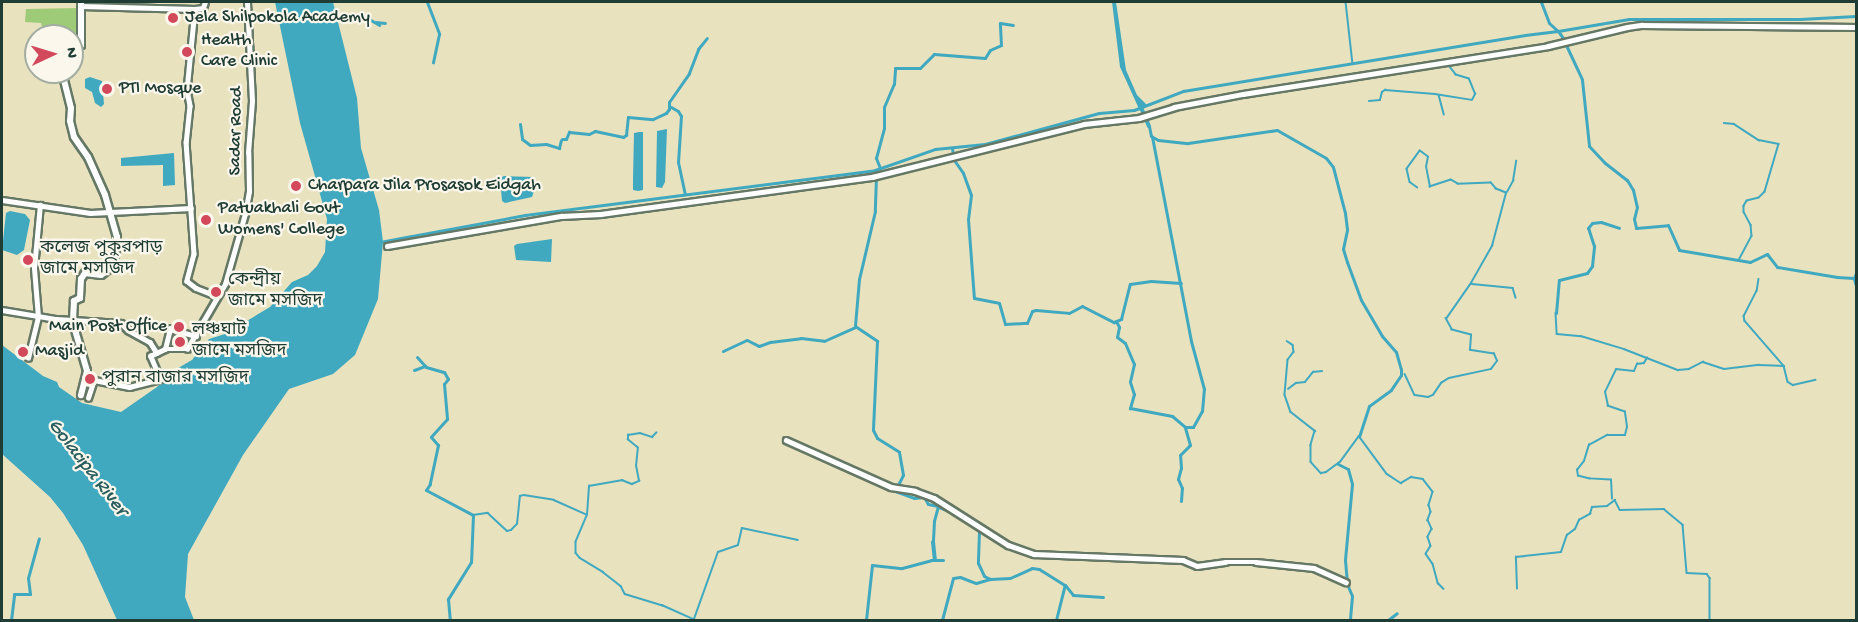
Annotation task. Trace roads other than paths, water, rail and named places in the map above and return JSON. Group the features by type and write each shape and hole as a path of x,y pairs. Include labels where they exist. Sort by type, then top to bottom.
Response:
{"main road":[{"path":"81,4 81,24"},
{"path":"65,84 71,108 70,121 74,137 93,168 117,237 114,265 101,275 85,273 81,279 80,298 74,302 73,321 87,371 85,397"}],"street":[{"path":"81,4 161,4 195,9 203,8 205,2"},
{"name":"Sadar Road","path":"196,336 228,277 248,201 252,93 247,2"},
{"path":"195,9 187,90 190,106 186,142 195,254 187,280 196,288 217,296"},
{"path":"387,246 561,216 601,214 872,177 1084,124 1139,118 1174,107 1243,93 1559,43 1642,25 1857,27"},
{"path":"2,200 90,213 191,208"},
{"path":"28,358 38,317 34,268 40,206"},
{"path":"2,310 73,321 122,323 128,330 150,342 157,353"},
{"path":"85,397 94,380 129,387 160,379 150,357 165,349 185,350 196,336 169,329 165,349"},
{"path":"786,440 891,488 915,491 934,498 1008,545 1034,554 1183,560 1197,566 1226,561 1256,562 1314,568 1346,582"}],"water":[{"name":"Golacipa River","path":"275,2 333,2 357,98 361,148 379,210 383,242 378,299 355,355 333,374 289,389 243,455 188,554 185,597 194,620 117,620 83,545 63,513 50,497 2,454 2,345 43,376 57,382 59,387 82,403 121,412 157,387 173,371 192,360 209,339 225,334 270,307 292,282 308,275 317,266 325,252 327,219 300,123"},
{"path":"1112,2 1116,2 1126,70 1137,95 1147,105 1140,111 1120,67"},
{"path":"90,77 102,81 104,104 101,107 95,103 92,92 85,88 85,79"},
{"path":"667,129 665,182 662,188 656,187 657,131"},
{"path":"643,132 643,190 638,191 633,190 634,133"},
{"path":"174,153 175,185 163,186 163,165 121,166 121,158"},
{"path":"504,176 534,177 535,188 532,197 505,203 502,201 500,178"},
{"path":"10,211 25,214 30,220 24,250 17,255 2,250 6,213"},
{"path":"552,239 551,262 516,260 514,246 517,244"}],"waterway":[{"path":"427,2 439,34 433,62"},
{"path":"1346,2 1353,64"},
{"path":"1541,2 1549,23 1558,31 1629,19 1800,19 1856,16"},
{"path":"348,15 362,15 379,25"},
{"path":"376,22 385,23"},
{"path":"880,168 876,158 884,128 884,107 894,84 895,68 920,68 934,54 985,58 990,50 1001,45 1000,23 1013,25"},
{"path":"412,236 525,215 875,170 935,149 985,144 1099,113 1134,110 1183,91 1525,35 1558,31 1563,38"},
{"path":"562,139 566,139 569,132 589,134 595,131 623,137 626,135 628,117 653,119 666,113 669,109 669,102 689,73 698,49 707,38"},
{"path":"1566,45 1582,80 1589,146 1605,163 1627,180 1633,190 1637,207 1634,219 1636,228 1668,225 1679,250 1750,262 1767,254 1777,267 1837,277 1854,278 1856,273"},
{"path":"1369,101 1380,100 1385,90 1472,100 1475,94 1469,79 1456,75 1448,65"},
{"path":"1439,95 1444,114"},
{"path":"1140,105 1149,126"},
{"path":"671,107 681,116 678,162 685,194"},
{"path":"1724,123 1734,124 1759,140 1779,144 1765,192 1759,198 1747,201 1744,206 1744,212 1751,225 1752,236 1740,259"},
{"path":"520,124 522,139 530,145 546,144 559,148 561,140"},
{"path":"1149,126 1151,136 1158,140 1188,143 1277,130 1326,158 1333,167 1345,213 1347,230 1343,249 1347,262 1361,300 1382,336 1396,352 1401,369 1401,375 1391,390 1369,406 1359,436"},
{"path":"1116,321 1119,327 1117,337 1125,343 1134,364 1130,382 1134,394 1130,408 1172,416 1185,427 1193,427 1202,411 1204,389 1191,341 1152,137"},
{"path":"952,148 954,160 963,173 971,195 968,219 974,298 999,303 1005,324 1027,323 1032,311 1036,310 1069,313 1082,306 1114,322 1121,319 1130,284 1151,281 1181,283"},
{"path":"1405,374 1415,395 1428,397 1433,395 1441,383 1449,378 1491,369 1497,361 1494,354 1470,350 1471,335 1452,330 1446,319 1471,283 1492,246 1506,193 1496,189 1491,183 1458,184 1451,180 1430,187 1426,167 1428,157 1420,151 1407,169 1410,182 1417,187"},
{"path":"1507,192 1513,181 1516,161"},
{"path":"876,176 875,211 859,279 855,326 877,341 873,430 877,438 899,452 903,475 895,491 914,498 924,497 928,504 938,506 934,521 933,542"},
{"path":"1556,313 1559,280 1587,273 1592,266 1594,246 1588,228 1592,223 1601,222 1619,228"},
{"path":"380,242 411,236"},
{"path":"1854,278 1856,285"},
{"path":"1759,279 1757,291 1744,316 1745,321 1784,366 1788,382 1793,385 1815,380"},
{"path":"1472,284 1513,288 1516,298"},
{"path":"1556,313 1557,334 1581,336 1624,349 1678,370 1689,369 1703,362 1724,369 1759,365 1784,366"},
{"path":"723,351 747,340 759,346 770,342 801,338 824,341 855,327"},
{"path":"1287,341 1293,345 1294,352 1288,360 1285,395 1291,412 1315,431 1311,445 1311,462 1321,473 1326,472 1340,462 1359,436 1387,474 1401,483 1411,477 1423,479 1433,492 1428,520 1432,529 1428,537 1431,546 1426,554 1433,564 1438,583 1444,589"},
{"path":"417,357 426,367 444,372 448,379 444,384 447,419 431,437 438,445 430,484 426,490 473,515 471,562 448,599 450,620"},
{"path":"1612,499 1611,480 1578,476 1577,470 1584,461 1589,445 1607,435 1625,435 1627,427 1625,412 1608,406 1605,392 1616,369 1634,371 1637,364 1644,363 1647,358"},
{"path":"414,370 425,366"},
{"path":"1288,389 1296,383 1305,382 1313,372 1322,371"},
{"path":"1181,501 1182,488 1178,479 1181,468 1180,455 1190,445 1185,427"},
{"path":"473,515 488,513 507,531 511,530 517,524 520,496 524,495 554,500 587,515 589,486 622,480 632,484 639,481 636,466 638,448 628,440 628,435 640,433 652,437 656,433"},
{"path":"1338,464 1348,469 1352,484 1345,560 1347,584 1352,596 1350,620"},
{"path":"1517,589 1516,557 1561,552 1567,535 1575,529 1579,520 1590,514 1592,507 1607,506 1615,500 1620,510 1664,509 1683,525 1687,573 1707,574 1710,578 1710,620"},
{"path":"939,507 958,515"},
{"path":"587,516 576,542 576,553 580,558 621,586 625,594 662,605 695,620"},
{"path":"976,526 979,531 978,563 984,576 990,579 1010,578 1032,568 1039,569 1065,585"},
{"path":"694,619 718,552 738,545 742,528 798,540"},
{"path":"11,620 14,594 30,594 28,578 39,538"},
{"path":"933,542 935,560"},
{"path":"866,620 872,565 902,568 931,560 943,560"},
{"path":"942,620 953,578 960,577 976,583 990,579"},
{"path":"1056,620 1065,585 1073,595 1103,597"},
{"path":"1388,620 1397,613"}],"place":[{"name":"Jela Shilpokola Academy","path":"173,18"},
{"name":"Health Care Clinic","path":"187,52"},
{"name":"PTI Mosque","path":"107,89"},
{"name":"Charpara Jila Prosasok Eidgah","path":"296,186"},
{"name":"Patuakhali Govt Womens' College","path":"206,220"},
{"name":"কলেজ পুকুরপাড় জামে মসজিদ","path":"28,260"},
{"name":"কেন্দ্রীয় জামে মসজিদ","path":"216,292"},
{"name":"Main Post Office","path":"179,327"},
{"name":"লঞ্চঘাট জামে মসজিদ","path":"180,342"},
{"name":"Masjid","path":"23,352"},
{"name":"পুরান বাজার মসজিদ","path":"90,379"}]}
